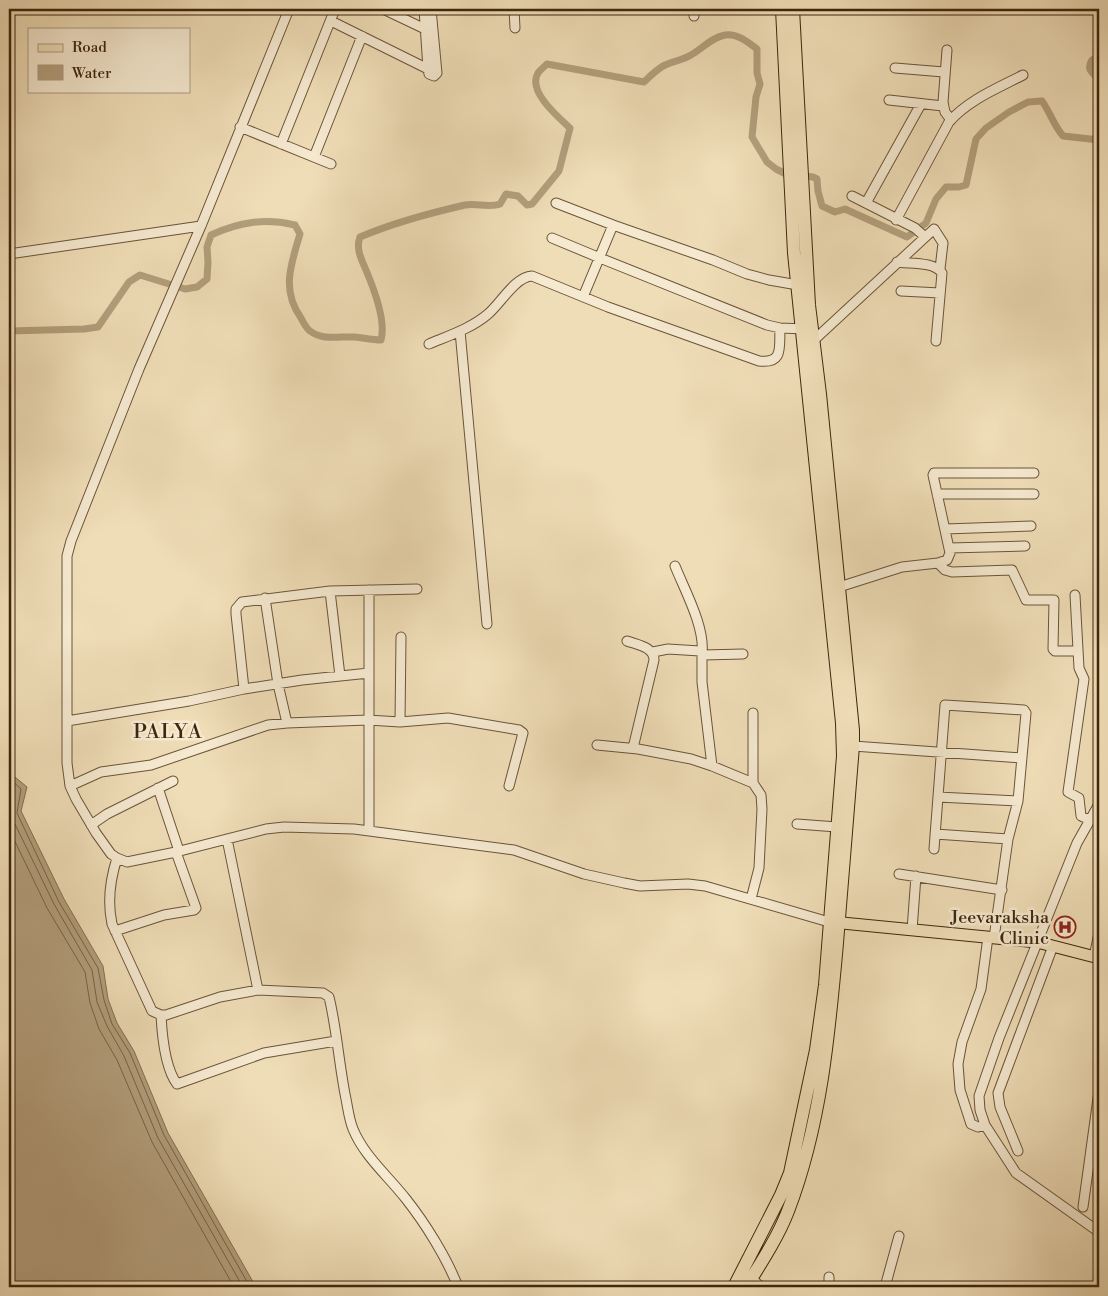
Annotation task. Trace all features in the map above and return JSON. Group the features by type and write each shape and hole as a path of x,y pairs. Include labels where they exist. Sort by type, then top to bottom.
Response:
{"highway":[{"path":"782,9 796,160"},
{"path":"793,9 798,285 809,333 839,588 853,730 844,866 834,923"},
{"path":"748,1283 788,1211 795,1174 816,1110 827,1045 837,827 843,756 842,722 797,189"},
{"path":"734,1287 781,1195 795,1174"}],"main road":[{"path":"834,923 1045,944 1096,958"}],"street":[{"path":"289,9 201,226 139,369 71,541 67,556 67,763 70,786 91,825 111,854 117,858 132,862 266,829 284,827 369,830 514,850 584,874 640,886 688,884 705,886 834,923"},
{"path":"281,144 336,9"},
{"path":"383,9 425,29"},
{"path":"424,9 428,69 431,76 437,74 431,9"},
{"path":"514,9 515,28"},
{"path":"331,21 428,69"},
{"path":"314,157 362,36"},
{"path":"947,50 943,106 951,120"},
{"path":"895,68 944,72"},
{"path":"896,220 951,120 971,103 1023,75"},
{"path":"889,100 943,106"},
{"path":"866,203 921,104"},
{"path":"240,127 331,164"},
{"path":"852,196 920,232 934,229 940,238 942,244 940,269 942,273 936,341"},
{"path":"556,203 748,274 768,280 798,285"},
{"path":"583,297 613,225"},
{"path":"9,254 201,226"},
{"path":"552,238 750,318 780,328 809,333 897,262 920,232"},
{"path":"897,262 932,266 940,269"},
{"path":"429,344 460,331 487,315 524,277 532,276 608,307 759,361 772,362 776,359 780,328"},
{"path":"902,291 940,293"},
{"path":"460,331 487,624"},
{"path":"839,588 902,567 938,564 947,560 950,556 949,548 934,473 1034,473"},
{"path":"938,494 1034,494"},
{"path":"945,529 1031,526"},
{"path":"949,548 1025,546"},
{"path":"938,564 945,570 952,572 1012,570 1026,600 1054,600 1053,649 1055,651 1078,651"},
{"path":"674,566 702,639 702,682 712,766"},
{"path":"244,690 236,609 242,602 330,591 417,589"},
{"path":"369,590 369,830"},
{"path":"330,591 340,676"},
{"path":"1076,595 1079,668 1084,679 1068,792 1079,798 1081,816 1090,820"},
{"path":"265,598 278,684 288,723"},
{"path":"400,722 401,637"},
{"path":"626,641 652,652 676,650 700,651 703,654 743,654"},
{"path":"633,748 654,660 652,652"},
{"path":"67,721 278,684 369,673"},
{"path":"934,849 946,704 1024,710 1026,713 1018,801 1008,839 1002,890 981,989 962,1042 958,1064 960,1090 971,1124 978,1127 986,1125"},
{"path":"753,783 754,714"},
{"path":"70,786 101,772 151,765 258,727 288,723 368,720 400,722 448,718 519,730 523,733 509,786"},
{"path":"597,745 633,748 691,759 753,783 761,795 762,809 759,868 751,899"},
{"path":"853,746 1022,758"},
{"path":"91,825 107,814 173,781"},
{"path":"115,931 164,915 194,910 196,908 158,788"},
{"path":"938,797 1018,801"},
{"path":"1018,1151 1000,1107 998,1093 1077,843 1099,804"},
{"path":"797,824 837,827"},
{"path":"935,834 1008,839"},
{"path":"227,839 258,990"},
{"path":"117,858 109,890 109,912 115,931 152,1011 160,1015 220,997 258,990 323,993 327,995 330,1002 343,1083 353,1128 361,1144 406,1199 438,1247 458,1287"},
{"path":"899,874 1002,890"},
{"path":"912,930 916,876"},
{"path":"1096,958 1099,933"},
{"path":"1045,944 982,1086 979,1096 980,1110 986,1125 1016,1172 1099,1232"},
{"path":"160,1015 166,1056 177,1084 264,1053 336,1041"},
{"path":"1083,1207 1099,1091"},
{"path":"884,1287 899,1236"},
{"path":"829,1277 829,1287"},
{"path":"748,1283 762,1287"}],"water":[{"path":"9,772 27,787 21,811 64,899 103,966 108,999 117,1023 134,1051 168,1133 256,1287 9,1287"}],"waterway":[{"path":"9,331 98,327 129,282 140,275 185,289 197,287 207,279 207,247 211,235 242,224 273,222 295,225 300,234 291,266 290,287 295,308 307,328 315,334 326,337 355,337 381,340 381,316 374,290 360,256 358,247 360,237 398,223 452,208 465,205 492,206 500,204 506,194 518,196 527,205 532,204 559,171 570,128 545,103 537,88 536,80 538,73 547,64 644,82 662,67 688,57 716,38 734,35 757,49 757,73 760,84 756,97 752,137 767,162 784,173 817,179 822,206 835,212 845,209 907,237 926,223 936,199 946,187 966,185 976,139 986,128 1028,102 1042,101 1063,136 1099,140"},
{"path":"1099,56 1090,63 1092,73 1099,79"}],"place":[{"name":"Jeevaraksha Clinic","path":"1065,927"}],"district":[{"name":"PALYA","path":"168,732"}]}
